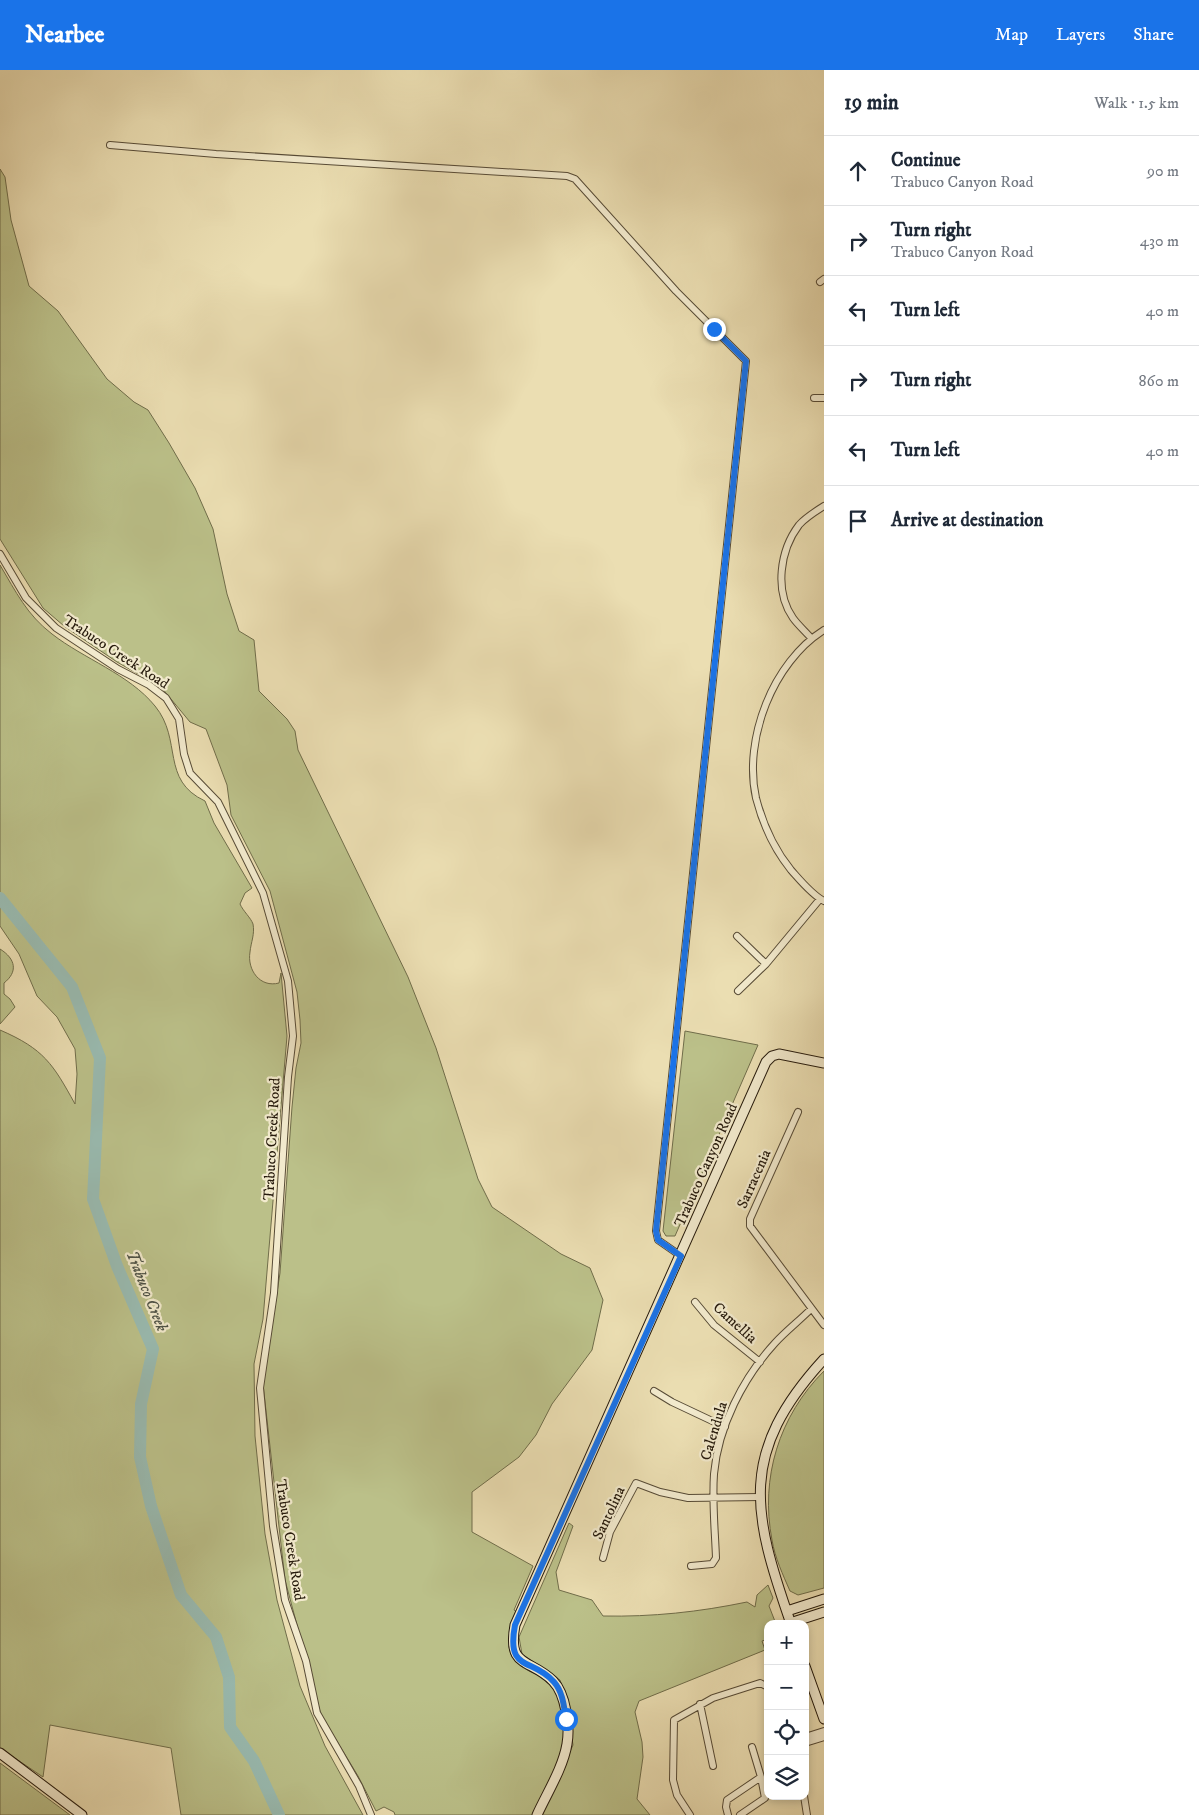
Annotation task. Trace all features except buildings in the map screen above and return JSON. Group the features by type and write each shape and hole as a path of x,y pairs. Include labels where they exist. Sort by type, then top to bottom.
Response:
{"main road":[{"name":"Trabuco Canyon Road","path":"537,1815 564,1755 567,1743 566,1719 561,1695 556,1685 546,1676 522,1663 516,1655 512,1642 515,1625 766,1062 772,1056 779,1054 824,1063"},
{"path":"790,1620 766,1547 760,1497 762,1471 776,1426 797,1390 824,1359"},
{"path":"787,1611 824,1599"},
{"path":"800,1620 824,1612"},
{"path":"809,1677 824,1719"},
{"path":"0,1753 82,1815"}],"street":[{"path":"110,145 216,154 567,176 575,179 676,291 746,361 656,1231 658,1240 681,1256"},
{"path":"814,398 824,398"},
{"path":"811,638 792,616 784,597 781,580 785,552 800,525 824,506"},
{"name":"Trabuco Creek Road","path":"0,554 26,598 56,628 118,669 149,685 166,698 179,719 184,754 190,773 218,802 263,893 288,981 293,1036 287,1086 274,1294 260,1388 273,1526 285,1600 306,1661 317,1713 359,1786 371,1815"},
{"path":"738,991 766,964 822,901 797,877 777,852 763,821 756,796 754,764 756,740 763,711 781,674 811,638 824,630"},
{"path":"738,936 766,964"},
{"name":"Sarracenia","path":"798,1112 750,1222 752,1229 824,1325"},
{"name":"Camellia","path":"695,1302 714,1325 760,1362"},
{"name":"Calendula","path":"691,1566 712,1564 716,1558 714,1472 725,1427 736,1400 760,1362 775,1343 811,1310"},
{"path":"654,1391 672,1402 725,1427"},
{"name":"Santolina","path":"603,1558 610,1532 636,1483 660,1492 688,1498 760,1497"},
{"path":"690,1815 677,1795 673,1780 674,1720 700,1704 755,1684 764,1686"},
{"path":"700,1704 713,1766"},
{"path":"809,1736 824,1732"},
{"path":"809,1742 824,1737"},
{"path":"740,1815 765,1798 765,1791 752,1747"},
{"path":"728,1815 726,1807 728,1800 761,1778"},
{"path":"805,1800 807,1815"}],"green space":[{"path":"0,169 5,177 11,220 29,286 58,311 107,379 134,402 148,410 195,488 213,529 227,594 239,631 254,640 259,691 287,719 295,731 298,750 408,977 436,1048 478,1179 492,1207 561,1254 590,1268 603,1300 592,1350 552,1404 536,1435 519,1457 472,1492 472,1532 533,1566 514,1610 517,1612 510,1630 510,1653 520,1665 552,1685 559,1697 562,1712 563,1749 534,1815 395,1815 394,1812 384,1807 376,1811 358,1776 321,1715 285,1580 263,1384 280,1273 292,1107 301,1043 297,992 270,891 231,815 227,785 206,729 190,722 161,687 117,662 64,626 43,608 0,539"},
{"path":"0,565 23,602 43,627 132,685 155,706 168,732 177,771 182,782 191,792 205,801 214,823 252,888 245,893 240,904 253,924 250,959 253,971 261,980 272,984 279,983 281,973 287,1036 263,1319 254,1364 255,1436 265,1534 277,1600 300,1686 325,1746 363,1815 181,1815 171,1748 50,1725 43,1777 0,1748 0,1030 27,1044 46,1059 75,1104 77,1074 75,1049 57,1017 37,996 19,954 0,926"},
{"path":"0,949 12,961 13,970 9,979 4,983 4,994 15,1007 0,1024"},
{"path":"685,1031 758,1045 675,1236 666,1236 663,1231"},
{"path":"824,1371 824,1588 798,1595 790,1591 773,1547 769,1517 771,1471 785,1428 795,1408"},
{"path":"569,1523 573,1526 556,1572 559,1590 592,1600 603,1616 675,1613 747,1602 755,1607 757,1595 768,1585 773,1598 769,1606 774,1620 764,1620 764,1640 762,1641 764,1650 639,1701 635,1712 642,1742 643,1757 637,1799 650,1815 542,1815 573,1745 566,1699 560,1680 522,1654 519,1637"},
{"path":"0,1763 70,1815 0,1815"}],"waterway":[{"name":"Trabuco Creek","path":"0,898 72,987 100,1058 93,1199 117,1266 153,1349 141,1404 140,1457 151,1506 181,1595 216,1637 229,1677 230,1727 254,1761 279,1815"}],"route":[{"path":"566,1719 561,1695 556,1685 546,1676 522,1663 516,1655 512,1642 515,1625 681,1256 658,1240 656,1231 675,1064 710,696 746,361 714,329"}]}
